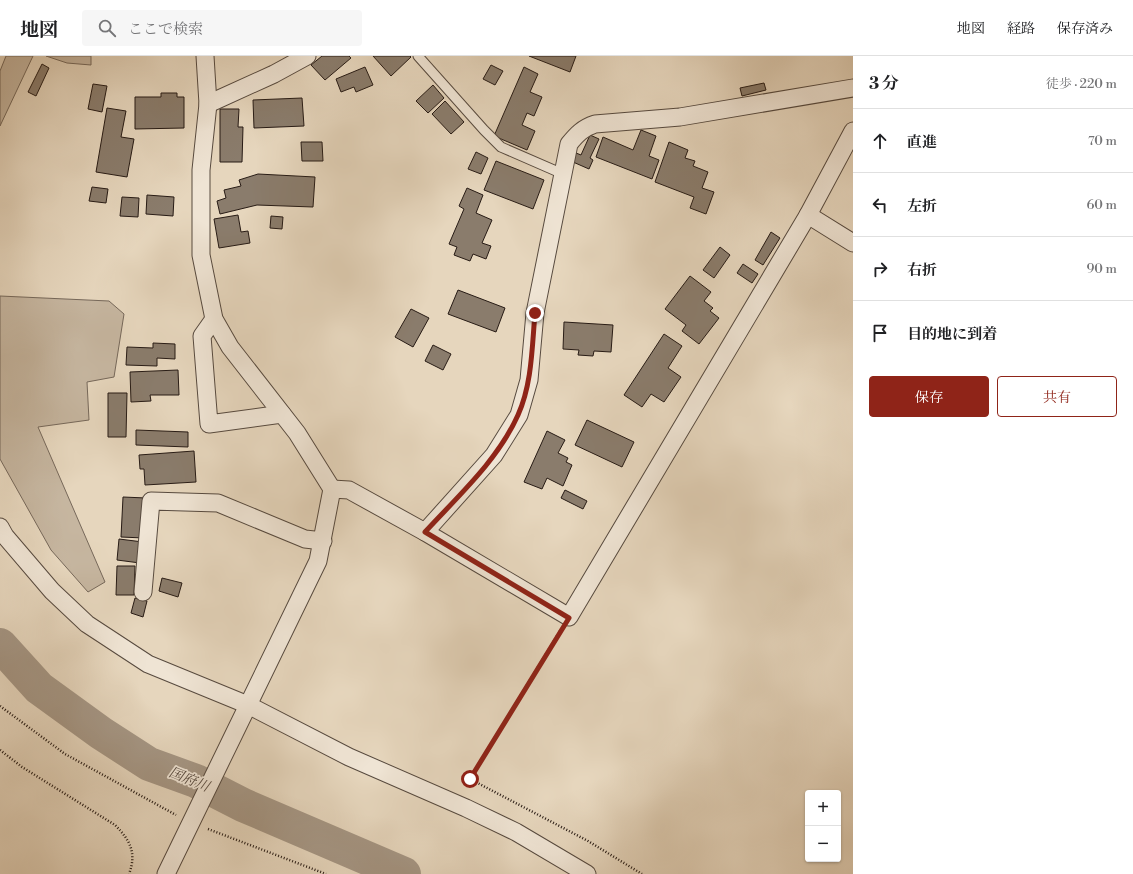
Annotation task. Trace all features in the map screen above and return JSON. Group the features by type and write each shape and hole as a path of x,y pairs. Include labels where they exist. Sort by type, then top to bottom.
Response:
{"street":[{"path":"166,874 318,561 332,489 297,433 230,347 214,319 201,255 202,170 208,104 205,56"},
{"path":"208,104 274,74 307,56"},
{"path":"425,532 494,455 518,415 529,380 535,313 563,174 570,144 584,128 595,124 680,117 853,88"},
{"path":"332,489 348,490 425,532 569,618 808,215 853,132"},
{"path":"808,215 853,242"},
{"path":"214,319 202,336 209,424 282,414"},
{"path":"143,592 151,501 218,503 305,539 323,541"},
{"path":"0,528 5,536 52,591 87,624 148,664 248,705 349,757 466,808 516,832 587,874"}],"lane":[{"path":"418,56 501,147 563,174"}],"path":[{"path":"569,618 470,779 588,841 642,874"},
{"path":"0,706 10,715 66,754 160,807 190,822 326,874"},
{"path":"0,750 22,767 115,825 126,836 133,852 129,874"}],"shaded area":[{"path":"6,56 33,56 0,126 0,71"},
{"path":"46,56 91,56 91,65 67,63"},
{"path":"0,296 109,301 124,314 114,377 87,382 89,420 38,427 105,582 88,592 51,550 0,459"}],"building":[{"path":"322,56 349,56 351,58 325,80 311,65"},
{"path":"373,56 410,56 411,57 391,76"},
{"path":"529,56 576,56 570,72"},
{"path":"42,64 49,68 36,96 28,92"},
{"path":"491,65 503,71 495,85 483,79"},
{"path":"365,67 373,85 356,92 354,87 341,92 336,79"},
{"path":"524,67 538,74 530,92 542,97 534,116 527,113 522,125 535,131 527,150 494,136"},
{"path":"764,83 766,90 742,96 740,88"},
{"path":"93,84 107,86 102,112 88,109"},
{"path":"433,85 444,98 428,113 416,101"},
{"path":"161,93 177,93 177,97 184,97 184,128 135,129 135,97 161,97"},
{"path":"302,98 304,126 254,128 253,100"},
{"path":"445,101 464,122 451,134 432,114"},
{"path":"107,108 126,111 121,137 134,139 127,177 96,172"},
{"path":"220,109 239,109 238,127 243,127 242,162 220,162"},
{"path":"641,130 656,136 649,156 659,160 652,179 596,157 603,137 633,150"},
{"path":"590,135 599,139 590,158 593,160 589,169 573,162 576,153 581,155"},
{"path":"301,142 322,142 323,161 302,161"},
{"path":"669,142 688,150 685,158 695,161 693,166 708,172 702,188 714,192 706,214 690,208 694,197 655,182"},
{"path":"476,152 488,158 481,174 468,169"},
{"path":"496,161 544,180 533,209 484,190"},
{"path":"258,174 315,177 313,207 257,205 220,214 217,201 226,198 224,190 241,186 239,180"},
{"path":"92,187 108,189 106,203 89,201"},
{"path":"467,188 483,195 476,213 492,220 482,243 491,246 486,259 473,254 470,261 454,255 457,247 449,244 464,209 459,206"},
{"path":"147,195 174,197 173,216 146,214"},
{"path":"122,197 139,198 138,217 120,216"},
{"path":"238,215 241,232 248,231 250,243 219,248 214,219"},
{"path":"271,216 283,217 282,229 270,228"},
{"path":"771,232 780,238 763,265 755,260"},
{"path":"720,247 730,255 714,278 703,270"},
{"path":"743,264 758,274 752,283 737,273"},
{"path":"690,276 711,292 704,301 713,308 710,311 719,318 699,344 682,331 686,325 665,309"},
{"path":"458,290 505,308 496,332 448,314"},
{"path":"411,309 429,318 413,347 395,337"},
{"path":"564,322 613,325 611,352 594,351 593,356 578,355 579,350 563,349"},
{"path":"664,334 682,346 668,368 681,377 664,402 651,394 642,407 624,395"},
{"path":"153,343 175,344 175,359 157,358 157,366 126,365 127,347 153,348"},
{"path":"433,345 451,354 443,370 425,361"},
{"path":"178,370 179,395 150,395 151,401 131,402 130,372"},
{"path":"108,393 127,393 126,437 108,437"},
{"path":"587,420 634,442 622,467 575,445"},
{"path":"136,430 188,432 188,447 136,445"},
{"path":"547,431 565,440 558,453 568,458 566,462 572,465 563,486 547,478 542,489 524,482"},
{"path":"194,451 196,482 145,485 144,469 140,469 139,455"},
{"path":"565,490 587,501 583,509 561,498"},
{"path":"123,497 146,498 144,538 121,537"},
{"path":"119,539 143,542 140,563 117,560"},
{"path":"117,566 135,566 134,595 116,595"},
{"path":"162,578 182,583 178,597 159,591"},
{"path":"135,598 147,601 143,617 131,613"}],"waterway":[{"name":"国府川","path":"0,645 39,688 101,733 149,764 196,781 243,805 404,874"}],"route":[{"path":"470,779 569,618 425,532 494,455 518,415 529,380 535,313"}]}
